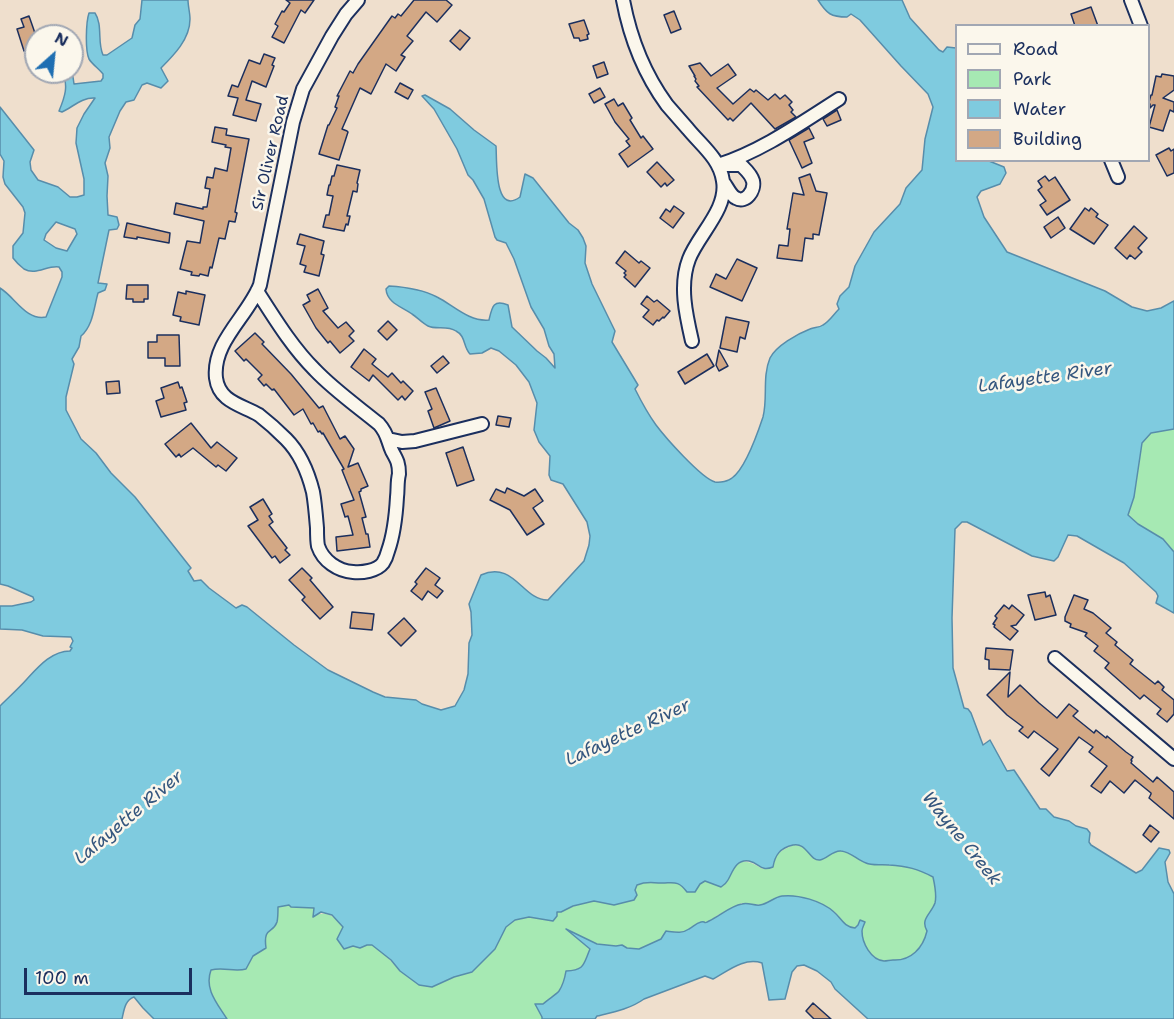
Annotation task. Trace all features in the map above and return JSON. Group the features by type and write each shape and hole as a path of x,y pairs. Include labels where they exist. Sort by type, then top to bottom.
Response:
{"street":[{"name":"Sir Oliver Road","path":"257,291 296,350 326,381 386,432 397,459 399,474 392,539 383,563 377,568 362,572 342,570 328,561 318,545 313,493 299,454 285,437 262,417 223,395 216,378 216,367 224,342 260,285 293,122 303,89 332,36 358,0"},
{"path":"623,0 632,33 654,85 667,104 710,152 733,197 742,200 748,197 753,188 749,173 741,165 718,165"},
{"path":"1131,0 1140,24"},
{"path":"718,165 764,145 839,99"},
{"path":"1112,162 1118,177"},
{"path":"692,341 687,318 684,275 694,248 721,204 724,183"},
{"path":"388,439 402,442 415,441 482,424"},
{"path":"1055,658 1174,759"}],"green space":[{"path":"1174,429 1174,552 1163,539 1128,515 1134,497 1142,443 1151,433"},
{"path":"794,845 805,849 813,858 822,859 840,850 867,864 918,869 934,877 935,903 925,920 927,931 917,950 905,960 881,960 873,956 865,944 862,935 864,922 860,920 855,928 850,928 835,912 816,901 781,896 761,905 742,903 707,923 700,922 687,931 667,931 661,939 639,949 622,945 597,944 569,931 590,949 580,968 566,971 559,991 543,1004 542,1019 227,1019 210,990 211,970 246,969 253,956 266,948 266,936 277,922 278,907 289,905 314,908 313,916 327,914 333,917 343,927 353,946 376,947 401,971 432,987 472,972 495,949 506,927 515,920 529,917 553,921 556,912 581,904 595,902 614,905 635,890 637,885 648,881 662,883 675,881 684,887 705,881 728,881 737,864 745,862 763,869 773,867 779,853"}],"water":[{"path":"142,0 188,0 190,19 187,33 176,52 161,68 168,81 161,88 147,83 142,85 134,100 126,102 120,111 109,137 110,148 105,163 108,176 108,215 117,217 119,225 117,229 109,230 98,283 107,284 105,290 98,293 91,322 81,336 79,347 72,359 74,364 66,397 66,410 81,439 135,497 191,568 188,571 194,581 201,580 236,608 242,605 247,607 328,670 385,697 416,700 441,710 455,706 464,690 468,674 469,643 472,635 469,604 481,575 492,572 502,573 539,599 548,600 584,561 590,536 587,522 563,484 551,480 550,456 539,442 534,430 537,403 529,382 516,365 499,351 491,348 482,353 470,354 459,333 449,328 428,326 396,304 387,294 386,289 389,286 420,290 437,297 468,316 482,320 489,320 494,305 503,303 508,305 512,327 555,368 554,354 544,329 531,307 514,259 506,243 495,237 484,199 468,175 457,149 434,109 422,96 425,95 450,109 496,146 497,173 501,193 505,199 512,201 520,197 525,174 533,178 569,223 578,230 586,246 585,263 592,284 615,331 612,342 638,385 635,389 645,407 656,425 684,456 709,479 719,482 729,480 737,473 754,441 763,417 766,373 770,358 793,337 825,324 839,309 837,304 840,296 849,287 855,266 874,232 900,204 906,188 922,170 925,139 933,107 928,94 860,20 851,14 847,17 830,14 818,0 902,0 910,18 939,50 943,52 947,47 955,48 955,162 992,162 1004,167 1006,173 1000,184 981,191 977,197 984,217 1007,252 1105,291 1132,307 1147,311 1161,308 1174,301 1174,429 1151,433 1142,443 1134,497 1128,515 1163,539 1174,552 1174,613 1156,603 1158,596 1156,592 1124,563 1077,536 1068,535 1054,561 1032,556 967,522 962,522 955,529 952,618 953,668 964,708 971,713 983,745 990,740 1007,771 1014,770 1040,809 1046,809 1054,817 1087,829 1090,833 1091,845 1136,873 1142,870 1159,848 1169,850 1170,853 1165,862 1168,882 1174,894 1174,1019 868,1019 835,989 831,982 817,971 804,965 797,966 792,972 785,999 769,1000 762,963 749,962 736,966 713,979 705,976 644,999 627,1008 597,1016 595,1019 542,1019 535,1004 543,1004 558,993 566,971 580,968 590,949 566,929 597,944 622,945 639,949 661,939 666,931 684,932 738,905 746,903 760,905 779,897 795,896 823,905 851,927 855,928 860,920 865,922 862,931 864,941 871,954 879,960 899,960 911,956 923,943 927,931 925,920 935,903 933,877 907,867 868,864 841,851 816,860 802,846 793,845 781,850 773,867 763,868 753,862 741,862 721,887 705,881 695,892 687,892 676,883 649,882 637,885 635,890 637,895 634,900 614,905 594,901 573,906 557,912 553,921 529,917 515,920 506,927 495,949 472,972 432,987 419,985 372,945 344,949 337,939 343,927 332,915 321,912 313,917 314,908 289,905 278,907 277,922 266,936 266,948 253,956 246,969 211,970 210,990 227,1019 154,1019 134,997 127,1003 122,1019 0,1019 0,706 46,660 70,651 73,641 71,637 43,636 22,630 0,629 0,606 12,606 34,600 33,597 0,584 0,288 27,312 46,317 62,272 59,267 28,271 13,258 13,246 23,233 25,213 5,184 3,177 4,161 0,154 0,107 34,150 30,162 31,170 38,180 58,187 70,197 84,195 84,179 76,143 77,128 95,98 86,99 62,112 59,111 66,84 84,84 101,81 103,78 103,74 90,61 88,55 86,36 89,13 95,13 97,18 103,55 107,55 132,38 135,25 140,19","holes":["56,222 75,229 77,234 67,251 56,248 44,240"]}],"building":[{"path":"286,0 314,0 305,13 301,10 284,43 272,37 278,26 275,24 282,11 284,12 290,3"},
{"path":"414,0 446,0 452,5 437,22 426,12 407,36 413,41 401,55 405,57 396,71 386,64 371,94 360,88 342,129 348,132 339,160 319,154 328,125 337,108 335,107 339,96 337,96 350,71 353,73 392,16 395,18 398,14 401,16"},
{"path":"1091,7 1097,24 1074,24 1071,14"},
{"path":"674,11 681,29 671,33 664,15"},
{"path":"29,16 32,24 24,24 24,27 21,19"},
{"path":"584,20 589,34 588,39 580,41 579,38 574,38 569,24"},
{"path":"24,27 24,51 17,29"},
{"path":"460,30 470,38 460,50 450,41"},
{"path":"264,54 275,58 266,87 252,81 246,100 261,104 256,121 233,115 238,98 228,96 232,85 238,87 249,60 260,64"},
{"path":"604,62 608,74 597,78 593,66"},
{"path":"700,63 711,76 728,64 736,75 717,88 733,104 750,89 754,92 756,90 768,100 775,94 780,99 785,95 792,102 789,105 796,117 775,129 751,103 733,121 730,118 728,120 697,87 699,86 689,66"},
{"path":"1162,74 1174,76 1174,90 1163,98 1174,102 1174,112 1170,110 1163,131 1150,127 1155,105 1150,108 1150,98 1156,76 1161,77"},
{"path":"400,83 413,90 408,99 395,92"},
{"path":"600,88 605,97 594,103 589,94"},
{"path":"614,99 618,106 623,103 641,138 643,136 653,149 628,167 619,154 630,146 626,141 629,139 615,122 605,104"},
{"path":"837,110 841,120 827,126 823,119"},
{"path":"215,127 227,129 226,135 249,139 235,212 237,213 235,222 229,221 225,239 219,238 208,276 191,275 192,272 180,269 187,241 200,243 204,221 174,214 176,203 203,209 207,207 210,189 205,188 207,177 213,178 215,168 227,171 231,148 212,142"},
{"path":"809,128 814,138 804,142 812,163 802,168 789,140"},
{"path":"1169,148 1171,151 1174,149 1174,173 1167,176 1156,155"},
{"path":"657,162 674,180 667,186 665,183 661,187 647,172"},
{"path":"337,165 360,170 357,192 353,191 347,216 350,216 348,225 346,224 344,231 323,227 326,215 329,215 333,196 327,195 329,185"},
{"path":"810,174 816,191 827,193 819,235 813,234 813,239 805,238 802,261 777,258 779,245 788,246 790,229 787,229 793,193 804,195 799,178"},
{"path":"1045,176 1049,181 1055,177 1070,200 1047,215 1040,205 1046,201 1038,190 1042,187 1038,181"},
{"path":"674,206 684,213 673,228 660,218 666,209 670,212"},
{"path":"1085,208 1089,211 1091,208 1098,214 1096,217 1108,225 1094,244 1070,229"},
{"path":"1058,217 1065,228 1051,238 1044,227"},
{"path":"127,223 170,233 169,243 124,237"},
{"path":"1134,226 1147,238 1138,248 1142,252 1135,259 1130,255 1127,259 1115,248"},
{"path":"300,234 324,241 321,254 324,255 319,276 304,272 306,266 300,264 305,246 297,244"},
{"path":"625,251 639,263 641,261 650,268 635,287 624,277 626,271 616,263"},
{"path":"737,259 757,268 742,301 710,287 716,274 726,279"},
{"path":"127,285 148,285 148,299 144,299 144,302 133,302 133,299 126,299"},
{"path":"318,289 328,308 323,311 338,328 346,322 354,331 349,336 354,341 340,353 316,328 303,305 310,301 307,295"},
{"path":"186,291 205,295 199,325 180,321 181,317 173,315 178,292 186,294"},
{"path":"647,296 654,302 657,300 670,311 653,325 643,317 649,310 641,304"},
{"path":"726,317 749,322 745,339 740,337 737,352 720,348"},
{"path":"388,321 397,330 387,340 378,331"},
{"path":"255,333 264,342 262,344 319,408 323,406 340,439 345,436 354,449 348,467 358,463 368,486 359,492 366,517 362,518 370,547 337,551 336,537 353,535 348,516 345,517 341,504 354,500 342,470 344,469 323,433 318,432 313,423 311,424 303,409 294,415 274,389 272,390 266,384 264,386 258,379 262,375 235,351"},
{"path":"157,335 179,335 180,366 165,366 165,358 148,358 148,342 157,342"},
{"path":"364,349 376,359 372,364 388,377 392,373 413,391 405,400 402,396 398,400 373,375 369,381 351,367"},
{"path":"719,350 728,366 719,371 716,365"},
{"path":"707,354 714,366 685,384 678,372"},
{"path":"443,356 449,363 437,373 431,366"},
{"path":"119,381 120,393 107,394 106,382"},
{"path":"178,382 187,402 184,403 186,410 161,417 156,401 164,398 161,388"},
{"path":"436,388 450,421 434,428 428,411 432,409 425,392"},
{"path":"498,416 511,418 509,427 496,425"},
{"path":"191,423 211,448 217,442 237,458 226,471 218,465 216,467 193,448 181,457 179,454 176,457 165,444"},
{"path":"463,447 474,480 457,486 446,453"},
{"path":"507,488 524,496 535,489 543,501 533,508 544,524 527,535 510,510 490,500 496,489 505,493"},
{"path":"263,499 272,514 269,516 273,522 269,525 290,555 280,563 275,556 272,558 248,526 258,520 250,507"},
{"path":"302,568 333,607 320,619 302,600 305,597 289,580"},
{"path":"426,568 440,578 435,585 443,591 437,598 428,591 422,600 411,591"},
{"path":"1045,592 1046,597 1050,595 1056,615 1035,620 1028,595"},
{"path":"1074,595 1088,600 1084,609 1093,613 1111,628 1106,633 1117,642 1115,645 1133,660 1130,664 1155,684 1158,681 1164,687 1162,690 1174,700 1174,714 1167,722 1157,714 1161,709 1144,695 1140,699 1105,668 1109,663 1094,651 1098,646 1085,636 1087,633 1070,627 1071,624 1065,621"},
{"path":"1004,605 1009,609 1012,605 1024,615 1016,625 1011,626 1018,631 1010,640 993,624 997,618 995,616"},
{"path":"352,612 374,614 372,630 350,628"},
{"path":"404,618 416,631 401,646 388,633"},
{"path":"986,648 1013,650 1010,670 989,669 989,660 985,659"},
{"path":"1010,672 1008,697 1020,685 1057,718 1069,704 1078,711 1073,716 1094,733 1096,730 1106,738 1107,736 1133,757 1131,763 1153,782 1157,777 1174,792 1174,819 1149,798 1151,793 1135,780 1124,793 1110,781 1101,793 1091,786 1107,766 1089,752 1093,747 1079,737 1049,776 1041,769 1058,749 1034,731 1028,738 1019,731 1023,727 987,695"},
{"path":"1150,825 1159,832 1151,842 1143,835"},
{"path":"813,1003 831,1019 814,1019 806,1011"}],"water label":[{"name":"Lafayette River","path":"1045,378"},
{"name":"Lafayette River","path":"628,733"},
{"name":"Lafayette River","path":"129,818"},
{"name":"Wayne Creek","path":"961,839"}]}
